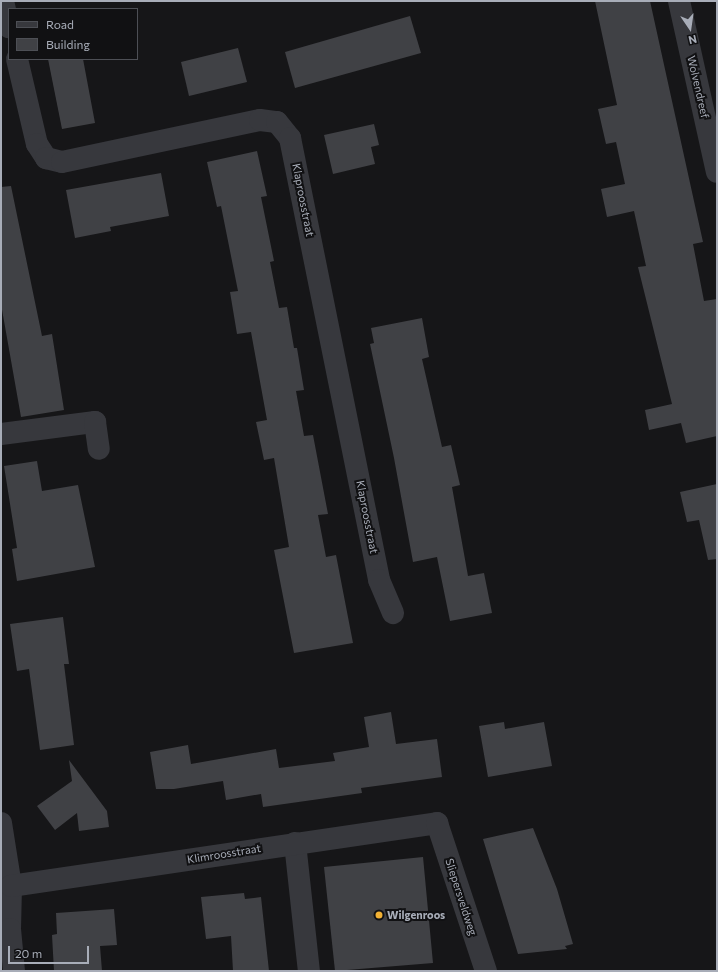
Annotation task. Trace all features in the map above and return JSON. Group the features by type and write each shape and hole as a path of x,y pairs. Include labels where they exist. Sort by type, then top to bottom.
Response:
{"street":[{"path":"3,1 8,23"},
{"name":"Wolvendreef","path":"678,1 717,172"},
{"name":"Klaproosstraat","path":"17,60 38,144 46,158 62,162 260,120 277,122 290,138 379,580 393,613"},
{"path":"1,434 95,422 99,449"},
{"path":"1,823 11,886 5,929 14,971"},
{"name":"Klimroosstraat","path":"11,886 437,823"},
{"name":"Sliepersveldweg","path":"437,823 486,971"},
{"path":"295,844 309,971"}],"building":[{"path":"595,1 650,1 703,242 693,244 704,301 717,299 717,436 686,443 681,423 649,430 645,410 672,404 638,267 646,266 634,211 607,217 601,189 625,184 616,142 606,144 598,109 617,105"},
{"path":"410,16 421,53 295,88 285,52"},
{"path":"238,48 247,82 189,96 181,62"},
{"path":"48,60 83,60 95,123 62,129"},
{"path":"374,124 379,145 371,147 375,164 333,174 324,135"},
{"path":"257,151 267,196 261,197 274,261 270,262 279,308 287,307 294,348 297,348 304,390 296,391 304,436 313,435 328,514 318,515 326,557 336,555 353,643 294,653 274,550 289,547 274,458 264,460 256,422 267,420 251,332 237,334 230,292 238,291 221,206 217,207 207,162"},
{"path":"161,173 169,216 110,227 111,231 75,238 66,190"},
{"path":"11,186 42,336 52,334 64,410 21,417 1,304 1,187"},
{"path":"422,318 429,357 422,359 442,447 451,445 460,485 452,487 468,576 484,573 492,613 450,621 437,557 413,562 394,458 370,344 374,343 371,328"},
{"path":"37,461 42,491 78,485 95,567 17,581 12,549 17,548 4,466"},
{"path":"717,484 717,559 708,560 699,520 687,522 680,492"},
{"path":"63,617 69,664 64,664 74,745 40,750 29,669 17,671 10,624"},
{"path":"391,712 396,744 437,739 442,777 361,788 362,793 263,807 261,794 226,800 223,781 174,789 156,789 150,752 188,745 191,764 276,749 279,768 335,761 333,753 369,747 364,717"},
{"path":"504,722 505,729 544,722 552,766 488,777 479,726"},
{"path":"69,760 107,811 109,827 79,831 77,813 55,830 37,806 72,781"},
{"path":"533,828 557,889 573,944 565,946 567,949 518,954 483,839"},
{"name":"Wilgenroos","path":"423,857 433,963 335,971 324,867"},
{"path":"244,893 245,899 261,897 269,971 233,971 231,936 206,939 201,897"},
{"path":"114,909 117,945 100,946 102,971 54,971 52,935 57,934 56,913"}],"place":[{"name":"Wilgenroos","path":"379,915"}]}
